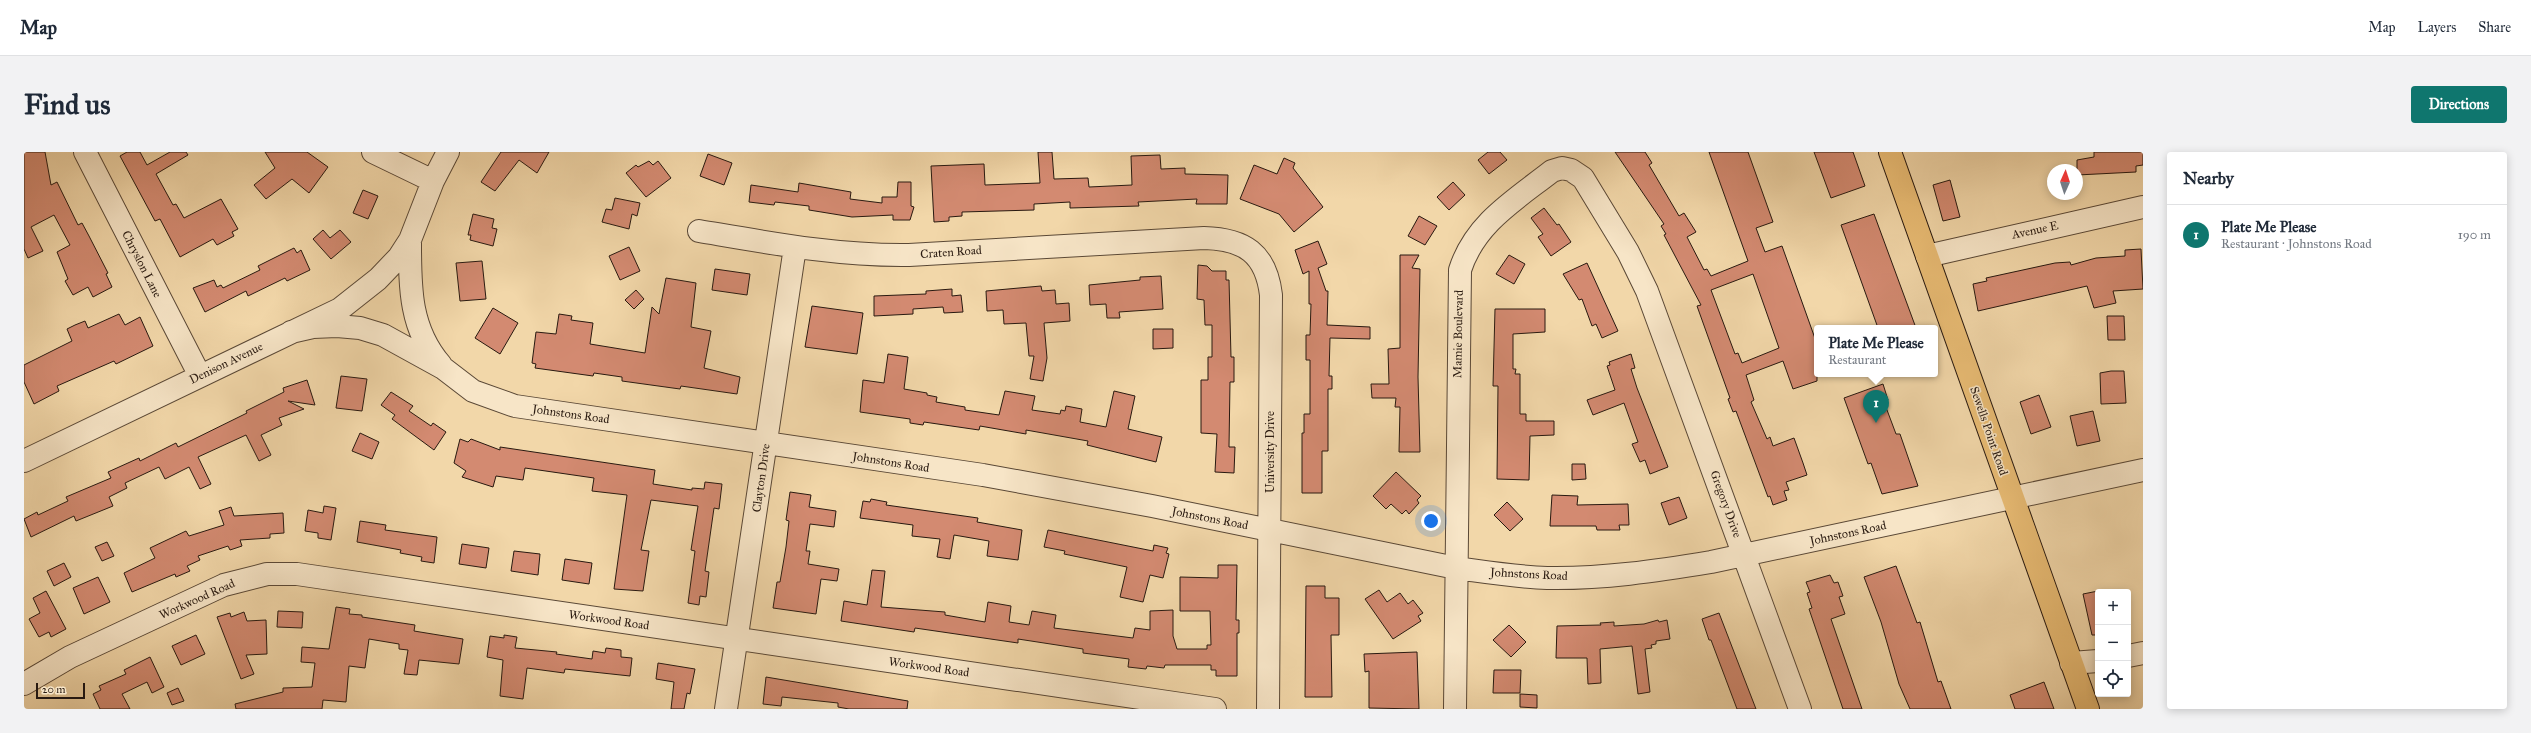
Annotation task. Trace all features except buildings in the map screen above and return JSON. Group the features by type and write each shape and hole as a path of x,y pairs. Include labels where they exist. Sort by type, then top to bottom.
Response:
{"main road":[{"name":"Sewells Point Road","path":"1890,152 2088,709"}],"street":[{"name":"Chryslon Lane","path":"85,152 200,376"},
{"path":"373,152 433,181"},
{"name":"Denison Avenue","path":"24,461 340,309 360,295 394,262 410,240 433,181 448,152"},
{"name":"Mamie Boulevard","path":"1455,709 1459,281 1465,256 1473,239 1483,226 1552,171 1562,168 1571,170 1583,178 1628,252 1650,300"},
{"name":"Avenue E","path":"1927,256 2143,207"},
{"name":"Craten Road","path":"700,231 795,247 868,256 1204,238"},
{"name":"University Drive","path":"1204,238 1223,239 1242,245 1254,253 1269,277 1271,295 1271,530 1268,709"},
{"name":"Denison Avenue","path":"410,240 410,292 414,315 421,336 443,368"},
{"name":"Clayton Drive","path":"726,709 738,639 795,247"},
{"name":"Gregory Drive","path":"1650,300 1800,709"},
{"name":"Johnstons Road","path":"291,332 314,327 337,326 360,328 383,335 443,368 473,391 515,406 983,475 1271,530 1456,568 1540,577 1590,576 1647,572 1744,555 2143,470"},
{"name":"Workwood Road","path":"24,684 70,658 224,585 267,574 297,574 1215,709"},
{"path":"2131,655 2143,652"},
{"path":"2072,663 2095,661"}],"place":[{"name":"Plate Me Please","path":"1876,423"}]}
